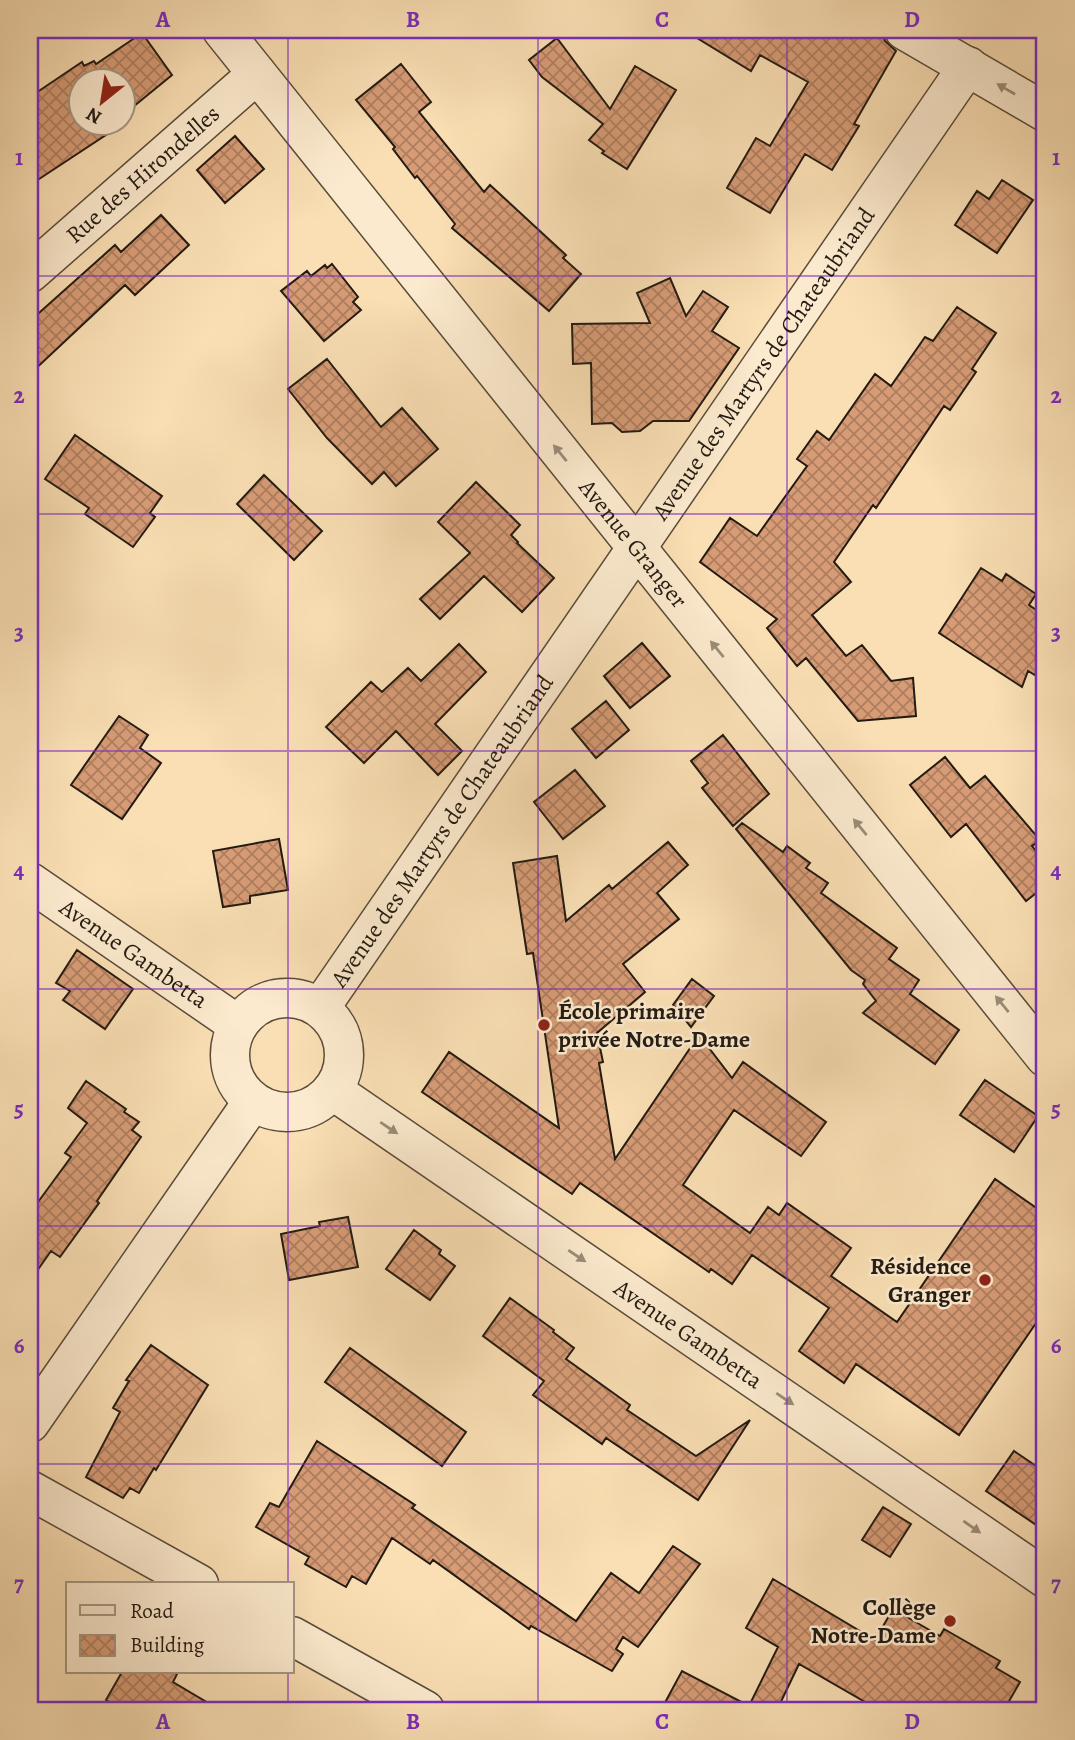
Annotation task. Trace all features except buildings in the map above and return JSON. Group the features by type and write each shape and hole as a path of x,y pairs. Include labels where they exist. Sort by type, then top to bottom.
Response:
{"street":[{"name":"Avenue Granger","path":"222,30 1045,1057"},
{"path":"904,30 1045,112"},
{"name":"Avenue des Martyrs de Chateaubriand","path":"320,1008 968,66"},
{"name":"Rue des Hirondelles","path":"30,273 257,74"},
{"name":"Avenue Gambetta","path":"30,882 238,1025"},
{"path":"295,998 320,1008 331,1018 344,1046 340,1076 332,1090 322,1100 295,1111 280,1112 253,1101 238,1085 230,1066 230,1044 238,1025 256,1006 268,1000 295,998"},
{"name":"Avenue Gambetta","path":"332,1090 1045,1577"},
{"path":"30,1423 253,1101"},
{"path":"30,1490 195,1582"},
{"path":"294,1637 425,1710"}],"place":[{"name":"École primaire privée Notre-Dame","path":"544,1025"},
{"name":"Résidence Granger","path":"985,1280"},
{"name":"Collège Notre-Dame","path":"950,1621"}]}
